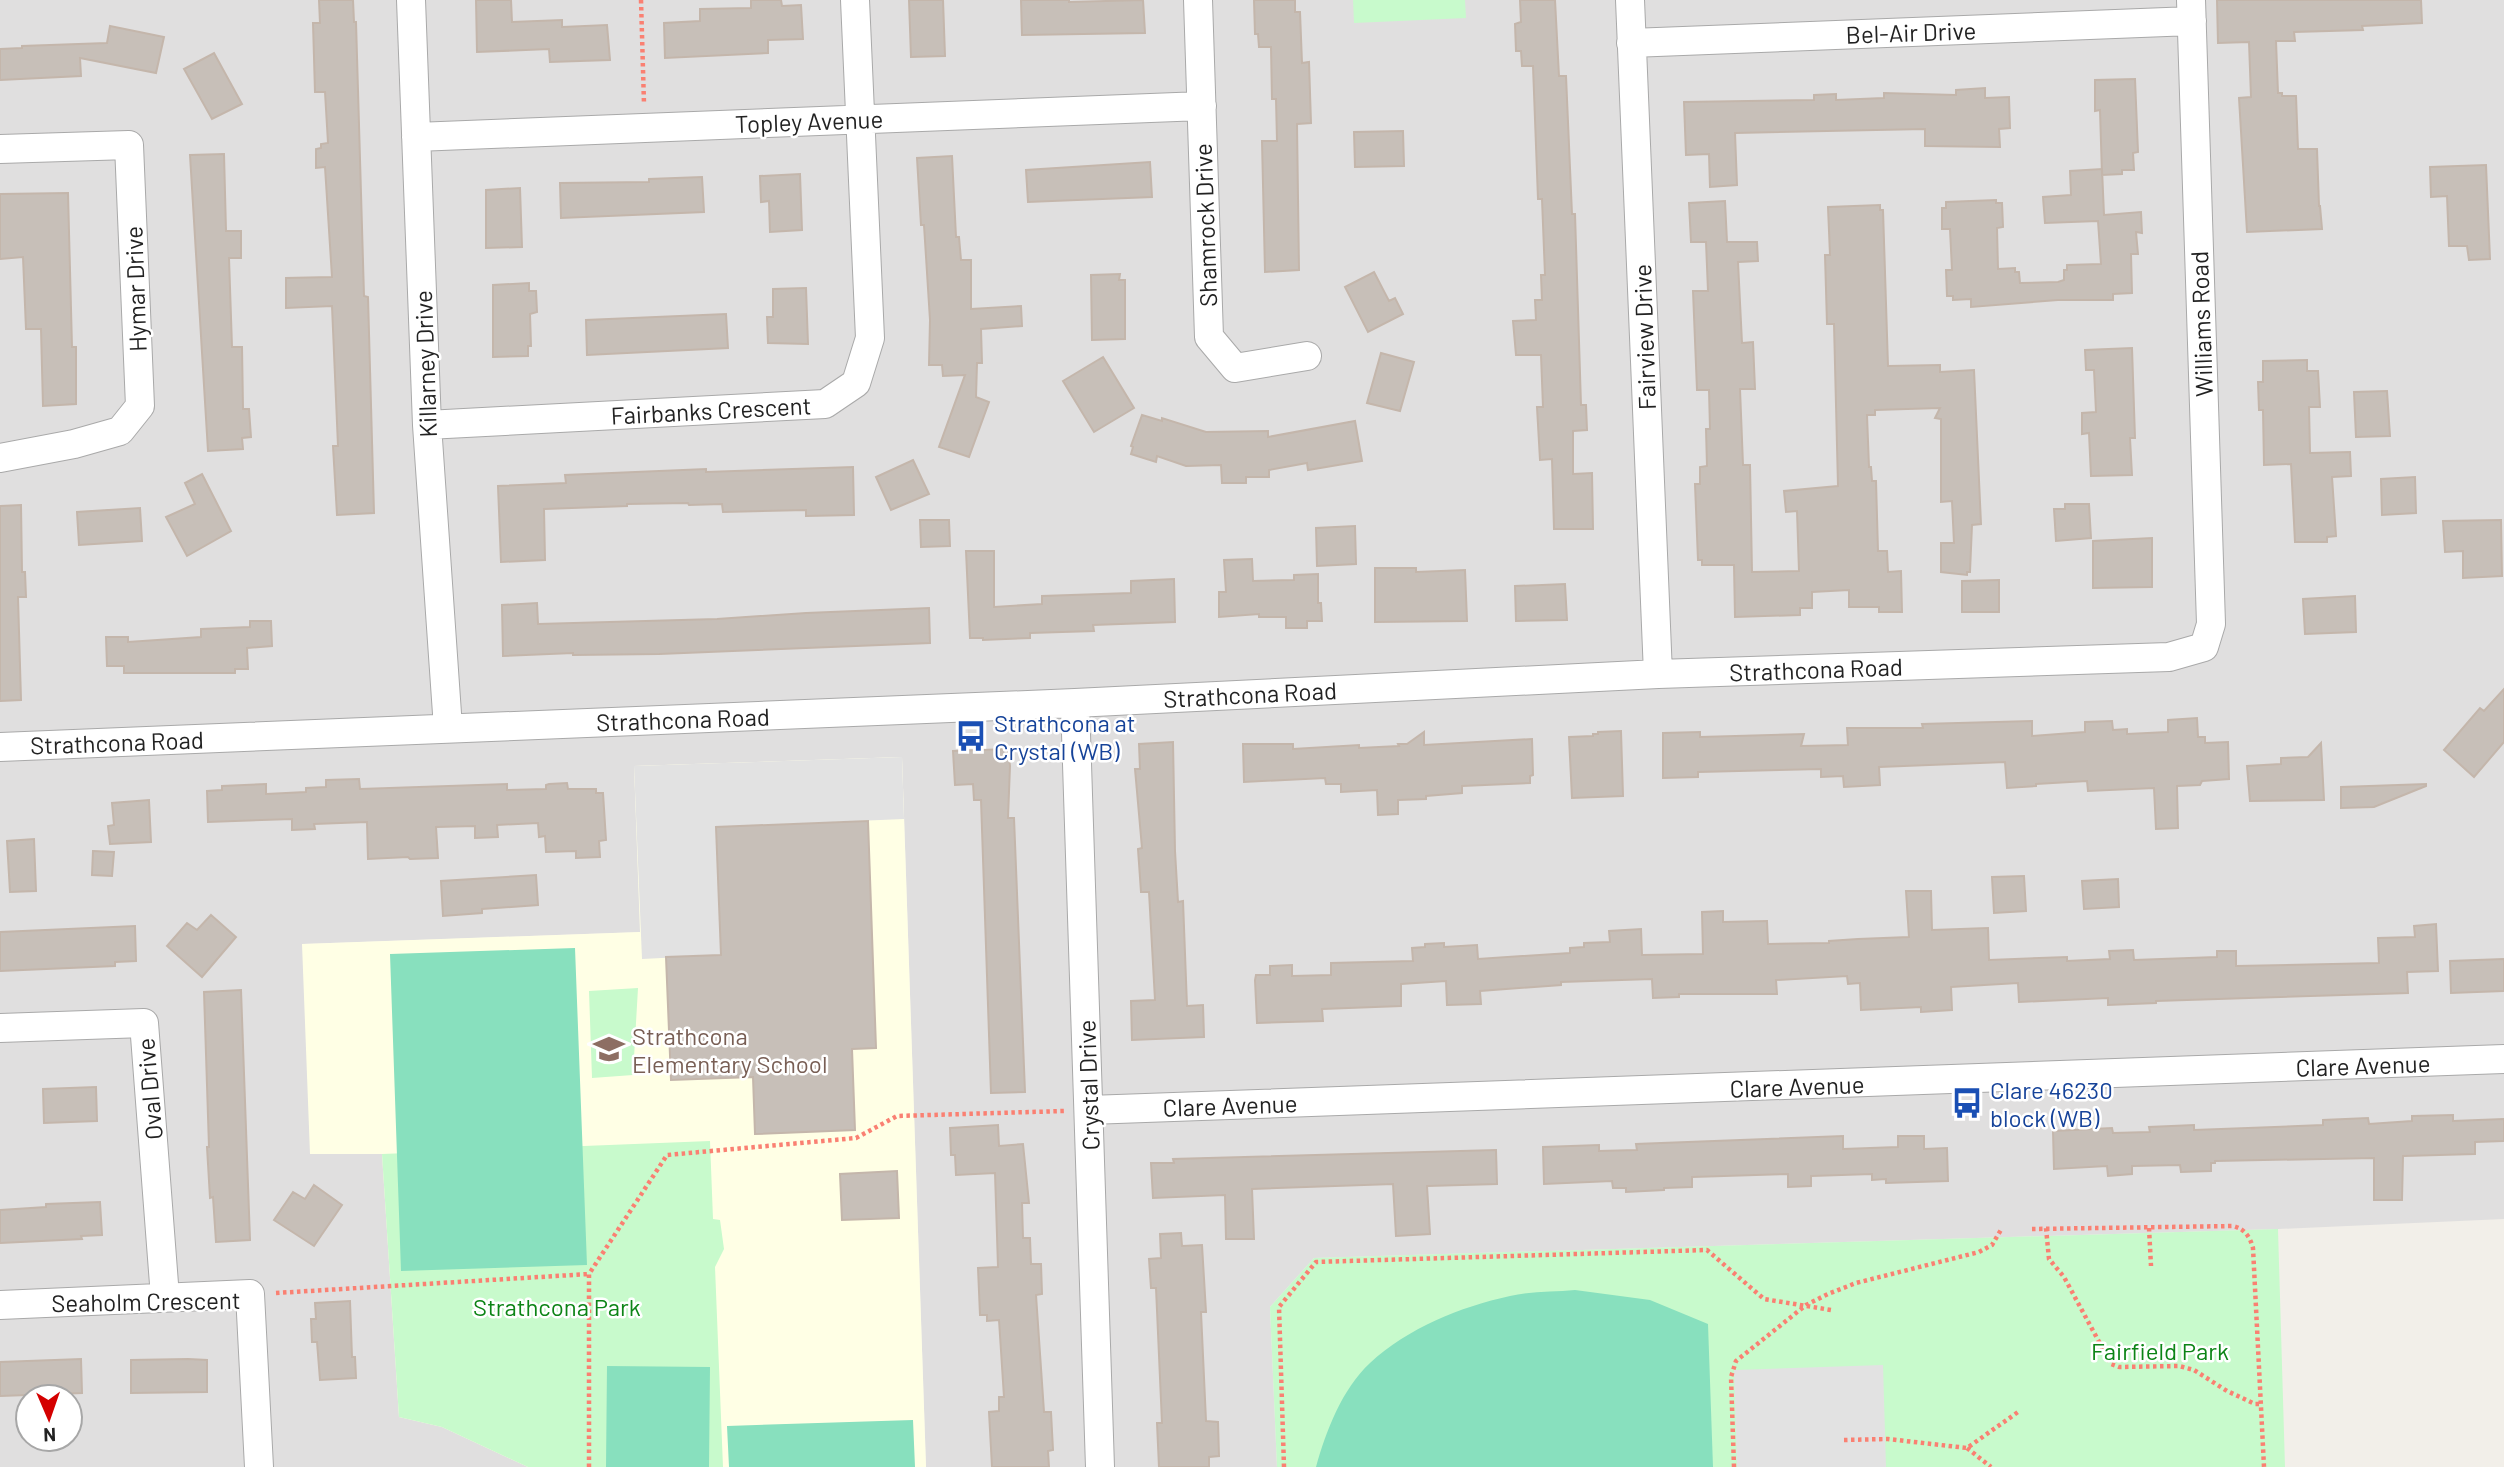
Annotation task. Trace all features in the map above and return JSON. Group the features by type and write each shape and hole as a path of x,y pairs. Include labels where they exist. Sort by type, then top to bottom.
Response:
{"street":[{"name":"Killarney Drive","path":"411,0 427,425 448,728"},
{"name":"Fairbanks Crescent","path":"427,425 825,404 856,383 870,338 855,0"},
{"name":"Shamrock Drive","path":"1198,0 1209,337 1235,368 1307,356"},
{"name":"Fairview Drive","path":"1630,0 1658,674"},
{"name":"Bel-Air Drive","path":"1631,43 2191,11"},
{"name":"Williams Road","path":"2191,11 2211,624 2204,647"},
{"name":"Topley Avenue","path":"416,137 1202,106"},
{"name":"Hymar Drive","path":"0,149 129,145 140,406 120,431 74,444 0,458"},
{"name":"Strathcona Road","path":"0,747 1075,703 1658,674 2169,657 2204,647"},
{"name":"Crystal Drive","path":"1075,703 1100,1467"},
{"name":"Oval Drive","path":"0,1028 144,1023 166,1297"},
{"name":"Clare Avenue","path":"1089,1110 2504,1059"},
{"name":"Seaholm Crescent","path":"0,1305 250,1294 259,1467"}],"path":[{"path":"641,0 645,128"},
{"path":"589,1467 589,1274 667,1155 856,1138 897,1115 1089,1110"},
{"path":"2032,1228 2233,1226 2249,1236 2253,1248 2264,1467"},
{"path":"1734,1467 1732,1368 1736,1361 1806,1305 1856,1283 1979,1252 1992,1245 2003,1228"},
{"path":"2046,1228 2047,1255 2064,1277 2111,1364 2119,1367 2179,1366 2194,1370 2227,1391 2255,1404 2261,1404"},
{"path":"2150,1228 2151,1266"},
{"path":"1284,1467 1279,1307 1316,1262 1707,1250 1764,1299 1831,1310"},
{"path":"250,1294 589,1274"},
{"path":"1967,1448 2018,1412"},
{"path":"1844,1440 1888,1439 1967,1448 1992,1467"}],"shaded area":[{"path":"0,0 2504,0 2504,1219 2278,1229 1314,1258 1270,1307 1277,1467 926,1467 902,757 634,766 641,932 302,944 382,1154 723,1467 0,1467"},
{"name":"Strathcona Elementary School","path":"902,757 926,1467 528,1467 442,1427 399,1417 382,1154 310,1154 302,944 640,932 634,766"},
{"path":"902,757 904,819 716,827 721,955 642,959 634,766"},
{"path":"1883,1365 1886,1467 1737,1467 1734,1370"}],"green space":[{"path":"1353,0 1465,0 1466,18 1354,23"},
{"path":"575,948 587,1265 401,1271 390,954"},
{"path":"638,988 633,1075 592,1078 589,991"},
{"name":"Strathcona Park","path":"710,1141 713,1219 720,1220 724,1249 715,1267 723,1467 528,1467 442,1427 399,1417 382,1154"},
{"name":"Fairfield Park","path":"2278,1229 2285,1467 1277,1467 1270,1307 1314,1258"},
{"path":"1575,1290 1650,1300 1708,1324 1713,1467 1316,1467 1330,1425 1351,1385 1370,1363 1401,1339 1436,1320 1491,1301 1526,1293"},
{"path":"607,1366 710,1367 709,1467 606,1467"},
{"path":"913,1420 915,1467 729,1467 727,1426"}],"building":[{"path":"319,0 353,0 356,22 374,513 337,515 333,446 338,446 332,306 286,308 286,278 332,277 325,167 316,168 316,149 321,148 321,144 328,143 325,92 315,92 313,23 320,23"},
{"path":"476,0 511,0 512,22 562,20 562,27 607,25 610,60 550,62 549,49 477,52"},
{"path":"751,0 781,0 782,6 801,5 803,39 768,40 768,53 665,58 664,23 700,21 700,9 751,8"},
{"path":"909,0 943,0 945,56 911,57"},
{"path":"1021,0 1143,0 1145,33 1022,35"},
{"path":"1254,0 1295,0 1295,12 1300,12 1302,63 1309,62 1311,123 1297,124 1299,270 1265,272 1262,141 1277,141 1276,99 1272,99 1271,47 1259,47 1258,34 1255,34"},
{"path":"1520,0 1555,0 1559,76 1566,76 1572,214 1575,214 1581,405 1586,405 1587,430 1573,431 1573,474 1592,473 1593,529 1554,529 1552,459 1540,460 1537,407 1543,407 1541,355 1516,355 1513,321 1536,320 1535,300 1542,300 1541,275 1545,275 1542,199 1538,199 1533,66 1522,66 1521,51 1516,51 1515,24 1521,22"},
{"path":"2217,0 2421,0 2422,23 2362,26 2363,30 2294,32 2295,41 2276,41 2278,93 2282,93 2282,96 2296,96 2298,149 2317,149 2322,229 2247,232 2239,98 2251,97 2249,42 2218,43"},
{"path":"110,26 164,37 156,73 80,58 81,76 0,80 0,49 107,43"},
{"path":"214,53 242,104 212,119 184,69"},
{"path":"2135,79 2138,152 2133,153 2134,170 2102,175 2100,110 2095,111 2095,80"},
{"path":"1985,88 1985,98 2009,97 2010,128 1999,129 2000,147 1925,146 1925,129 1735,133 1737,185 1710,187 1709,154 1686,155 1684,102 1814,100 1814,95 1836,94 1836,100 1884,98 1884,93 1956,95 1956,90"},
{"path":"1403,131 1404,166 1355,167 1354,132"},
{"path":"224,154 226,231 241,231 241,258 229,258 232,347 242,347 243,409 249,409 251,437 242,438 243,449 208,451 190,155"},
{"path":"952,156 956,237 959,237 961,260 971,260 971,309 1021,306 1022,326 981,329 982,363 977,363 976,397 989,402 969,457 939,447 965,375 943,376 942,365 929,365 930,320 917,158"},
{"path":"1150,162 1152,197 1028,202 1026,170"},
{"path":"2486,165 2490,259 2469,260 2467,246 2449,246 2447,196 2431,197 2430,167"},
{"path":"2102,169 2104,215 2141,212 2142,233 2136,232 2138,254 2131,254 2132,293 2113,294 2113,300 2058,300 1971,307 1971,299 1953,300 1953,296 1947,296 1946,270 1952,270 1950,229 1942,229 1942,208 1946,208 1946,202 1996,200 1996,203 2002,203 2003,227 1997,228 1998,269 2015,268 2015,272 2019,272 2020,283 2058,282 2064,280 2067,265 2101,264 2098,221 2045,223 2043,197 2071,195 2070,171"},
{"path":"800,174 802,230 770,232 769,201 761,202 760,176"},
{"path":"702,177 704,212 561,218 560,183 649,182 649,179"},
{"path":"520,188 522,247 486,248 486,190"},
{"path":"68,193 72,347 76,347 76,404 43,406 41,329 26,329 23,257 0,259 0,194"},
{"path":"1725,201 1727,242 1757,242 1758,261 1738,262 1742,343 1753,342 1755,389 1740,389 1743,465 1750,465 1752,572 1799,571 1797,511 1786,512 1784,491 1838,486 1834,324 1827,324 1825,255 1830,255 1828,207 1880,205 1880,210 1883,210 1888,366 1940,365 1940,372 1974,370 1981,524 1972,525 1970,572 1967,572 1967,575 1941,572 1941,543 1954,543 1952,501 1941,502 1941,419 1935,418 1940,408 1875,410 1875,415 1867,415 1869,467 1872,481 1876,481 1878,551 1887,551 1888,572 1901,571 1902,612 1879,612 1879,607 1849,607 1849,590 1812,592 1812,608 1800,608 1800,615 1735,617 1734,565 1702,565 1702,560 1698,560 1695,484 1700,484 1700,467 1707,466 1706,429 1710,429 1709,390 1697,390 1693,291 1708,291 1706,242 1691,242 1689,203"},
{"path":"1374,272 1389,301 1395,298 1403,314 1368,332 1345,287"},
{"path":"1120,274 1119,280 1125,280 1125,339 1092,340 1091,275"},
{"path":"529,283 529,291 536,291 537,312 530,314 531,346 528,346 528,356 493,357 493,285"},
{"path":"806,288 808,344 768,343 767,317 773,317 773,289"},
{"path":"726,314 728,348 587,355 586,320"},
{"path":"2132,348 2135,438 2130,438 2132,475 2091,476 2089,433 2082,434 2082,413 2096,412 2094,370 2086,370 2085,350"},
{"path":"1381,353 1414,362 1400,411 1367,403"},
{"path":"1103,357 1134,408 1094,432 1063,381"},
{"path":"2307,360 2307,371 2318,371 2320,407 2309,407 2310,453 2350,452 2351,476 2332,477 2336,536 2327,537 2327,542 2295,542 2291,464 2264,465 2263,410 2259,410 2258,382 2263,382 2263,361"},
{"path":"2387,391 2390,436 2356,437 2354,392"},
{"path":"1142,415 1162,421 1162,418 1206,432 1268,431 1268,437 1355,421 1362,461 1308,470 1307,463 1269,470 1269,477 1246,477 1246,483 1222,483 1221,465 1186,466 1157,456 1156,462 1131,454 1131,446"},
{"path":"913,460 929,494 891,510 876,477"},
{"path":"853,467 854,515 806,516 806,510 723,512 722,504 688,503 544,509 545,560 501,562 498,486 566,483 565,475"},
{"path":"202,474 231,531 187,556 166,517 195,504 185,483"},
{"path":"2415,477 2416,513 2382,515 2381,479"},
{"path":"2065,504 2089,504 2091,538 2056,541 2054,509 2065,509"},
{"path":"21,505 22,572 25,572 26,597 18,597 21,700 0,701 0,506"},
{"path":"140,508 142,541 79,545 77,512"},
{"path":"920,520 949,520 950,546 921,547"},
{"path":"2501,520 2502,576 2463,578 2463,551 2445,552 2443,521"},
{"path":"1355,526 1356,564 1317,566 1316,528"},
{"path":"2152,538 2152,587 2093,588 2093,541"},
{"path":"966,551 994,551 994,607 1042,604 1042,596 1131,593 1131,581 1174,579 1175,622 1093,625 1094,631 1030,633 1030,638 970,638"},
{"path":"1252,559 1253,581 1294,580 1294,575 1318,574 1318,603 1321,603 1322,621 1307,621 1307,628 1286,628 1286,617 1259,617 1259,614 1219,617 1219,592 1226,592 1224,560"},
{"path":"1375,568 1416,568 1416,572 1465,570 1467,621 1375,622"},
{"path":"1999,580 1999,612 1962,612 1962,581"},
{"path":"1565,584 1567,620 1516,621 1515,586"},
{"path":"2355,596 2356,632 2305,634 2303,599"},
{"path":"537,603 538,624 717,619 929,608 930,643 659,654 573,653 503,656 502,605"},
{"path":"250,621 271,621 272,646 247,648 248,669 235,669 235,673 124,673 124,666 107,666 106,637 128,637 128,642 201,637 201,629 250,627"},
{"path":"2504,689 2504,742 2474,777 2444,750 2480,708 2484,711"},
{"path":"2197,718 2198,737 2205,737 2205,743 2228,742 2229,779 2177,786 2178,828 2156,829 2154,788 2088,791 2087,781 2007,788 2005,762 1879,767 1880,785 1844,787 1843,776 1821,777 1821,769 1698,772 1698,777 1663,778 1663,733 1700,732 1700,737 1804,734 1801,746 1848,745 1847,728 1923,728 1922,724 2032,721 2032,736 2085,732 2085,722 2112,721 2113,730 2127,729 2127,734 2168,732 2168,720"},
{"path":"1621,731 1623,796 1572,798 1569,737"},
{"path":"1424,732 1424,745 1532,739 1533,775 1530,776 1530,783 1462,786 1462,793 1398,800 1398,814 1378,815 1377,790 1341,792 1341,784 1326,784 1325,778 1244,782 1243,744 1293,744 1293,749 1359,745 1359,748 1399,746 1398,744 1407,744"},
{"path":"1173,742 1175,851 1178,902 1183,901 1187,1006 1203,1005 1204,1037 1132,1040 1131,1001 1155,1000 1149,892 1141,892 1138,849 1142,848 1135,769 1140,769 1139,744"},
{"path":"2321,743 2324,800 2250,801 2247,766 2281,764 2281,758 2308,757"},
{"path":"1008,749 1008,818 1014,818 1025,1092 991,1093 981,800 974,800 973,784 955,785 953,751"},
{"path":"359,779 360,789 507,784 507,790 546,789 549,784 567,783 568,789 596,789 596,793 603,793 606,840 599,841 600,857 576,858 576,851 546,852 545,836 539,837 538,823 497,825 498,837 475,838 475,826 436,827 438,858 368,859 367,822 314,824 315,829 292,830 292,819 208,822 207,791 222,790 222,786 266,784 266,794 306,792 306,788 326,787 326,780"},
{"path":"2426,784 2374,807 2341,808 2341,787"},
{"path":"149,800 151,842 110,844 108,826 114,825 112,803"},
{"path":"868,821 876,1048 852,1049 855,1130 755,1134 753,1077 671,1080 666,957 721,955 716,827"},
{"path":"34,839 36,891 10,892 7,841"},
{"path":"93,851 114,852 112,876 92,875"},
{"path":"536,875 538,905 482,909 482,913 443,916 441,881"},
{"path":"2024,876 2026,911 1994,913 1992,877"},
{"path":"2118,879 2119,907 2084,909 2082,881"},
{"path":"1906,891 1931,891 1932,930 1988,928 1989,960 2067,957 2067,961 2110,959 2109,951 2133,950 2134,960 2217,957 2217,951 2236,951 2236,966 2379,963 2378,938 2415,937 2414,926 2436,924 2438,971 2407,972 2408,993 2108,1005 2108,998 2019,1002 2018,983 1951,987 1952,1010 1921,1012 1921,1007 1861,1010 1860,983 1848,984 1847,976 1776,980 1777,994 1679,994 1679,997 1653,998 1652,979 1561,982 1561,985 1480,991 1481,1004 1447,1005 1446,981 1401,984 1401,1006 1322,1009 1323,1021 1257,1023 1256,975 1270,975 1270,966 1292,965 1292,976 1331,975 1331,963 1413,961 1412,948 1444,943 1444,947 1477,945 1478,959 1570,953 1570,948 1584,947 1584,943 1610,942 1609,931 1641,929 1642,955 1703,954 1702,912 1723,911 1723,922 1767,921 1768,944 1909,937"},
{"path":"211,915 236,937 202,977 167,946 187,923 197,930"},
{"path":"135,926 136,961 115,962 115,966 0,971 0,932"},
{"path":"2504,959 2504,991 2451,993 2450,961"},
{"path":"241,990 250,1240 216,1242 207,1147 204,992"},
{"path":"96,1087 97,1121 44,1123 43,1089"},
{"path":"2453,1115 2453,1121 2504,1119 2504,1141 2475,1142 2475,1154 2403,1156 2402,1200 2374,1200 2374,1158 2215,1161 2211,1163 2211,1171 2181,1172 2180,1165 2132,1166 2132,1174 2108,1176 2107,1166 2054,1169 2053,1131 2112,1128 2113,1133 2150,1132 2149,1127 2194,1125 2194,1130 2323,1125 2323,1120 2368,1118 2369,1124 2412,1121 2412,1116"},
{"path":"998,1125 999,1146 1023,1144 1029,1203 1022,1203 1023,1238 1030,1238 1031,1264 1041,1264 1042,1294 1036,1295 1044,1412 1051,1412 1053,1450 1048,1451 1049,1467 992,1467 989,1412 999,1411 999,1397 1004,1397 999,1320 987,1321 987,1315 980,1315 978,1268 998,1267 995,1173 956,1175 955,1155 951,1155 950,1128"},
{"path":"1843,1136 1843,1149 1898,1147 1898,1136 1924,1136 1924,1149 1947,1148 1948,1181 1886,1183 1886,1179 1872,1180 1872,1174 1811,1176 1811,1186 1788,1187 1788,1174 1692,1177 1692,1187 1626,1192 1626,1188 1613,1188 1612,1181 1544,1184 1543,1147 1599,1145 1599,1151 1637,1150 1636,1144"},
{"path":"1496,1150 1497,1184 1427,1186 1430,1234 1396,1236 1393,1184 1252,1189 1254,1239 1226,1239 1225,1195 1153,1198 1151,1163 1174,1163 1173,1159"},
{"path":"897,1171 899,1218 842,1220 840,1174"},
{"path":"314,1185 342,1205 314,1246 274,1220 293,1192 305,1199"},
{"path":"100,1202 102,1235 81,1236 82,1239 0,1243 0,1210 46,1207 46,1204"},
{"path":"1181,1233 1182,1246 1202,1245 1206,1312 1201,1312 1206,1421 1218,1422 1219,1456 1209,1457 1209,1467 1159,1467 1157,1423 1162,1423 1156,1288 1151,1288 1149,1259 1161,1258 1160,1234"},
{"path":"350,1301 352,1357 355,1357 356,1378 320,1380 317,1342 312,1342 311,1319 316,1319 315,1303"},
{"path":"81,1359 82,1383 14,1383 14,1395 0,1396 0,1362"},
{"path":"131,1360 207,1360 207,1392 131,1393"}],"place":[{"name":"Strathcona at Crystal (WB)","path":"971,736"},
{"name":"Strathcona Elementary School","path":"609,1049"},
{"name":"Clare 46230 block (WB)","path":"1967,1103"}]}
